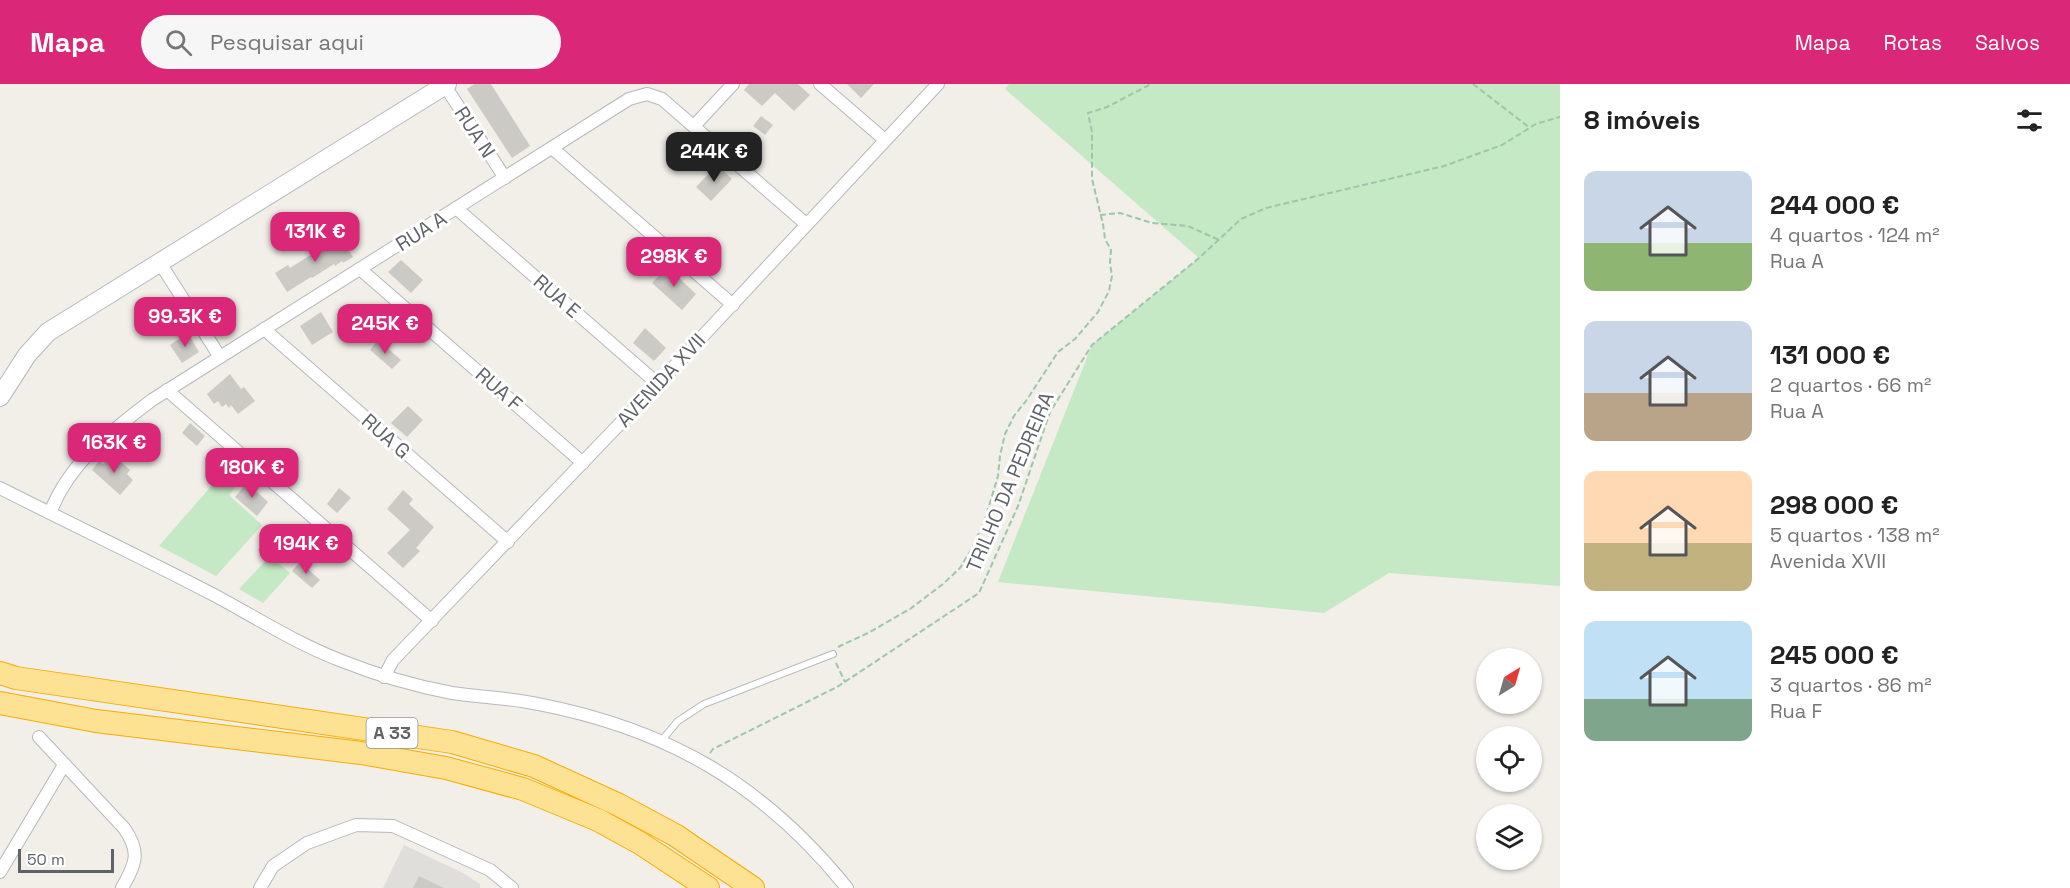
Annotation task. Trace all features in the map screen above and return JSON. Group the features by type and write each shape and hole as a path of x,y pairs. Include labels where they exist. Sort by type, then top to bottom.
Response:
{"highway":[{"name":"A 33","path":"0,673 39,682 452,742 534,766 619,805 675,835 753,888"},
{"name":"A 33","path":"0,703 96,721 362,753 457,771 523,789 598,820 640,843 708,888"}],"street":[{"path":"694,126 733,84"},
{"path":"820,84 885,140"},
{"name":"AVENIDA XVII","path":"384,676 393,660 658,384 938,84"},
{"path":"0,397 27,355 48,332 446,85"},
{"name":"RUA N","path":"446,85 504,178"},
{"name":"RUA A","path":"50,513 57,496 88,453 112,430 167,390 629,99 647,94 662,99 806,224"},
{"path":"552,148 733,304"},
{"name":"RUA E","path":"456,208 658,384"},
{"path":"160,263 220,357"},
{"name":"RUA F","path":"360,269 583,463"},
{"name":"RUA G","path":"264,329 508,542"},
{"path":"167,390 432,621"},
{"path":"0,488 214,596 304,645 384,676 450,692 534,703 581,712 662,740 727,776 778,815 816,852 847,888"},
{"path":"39,737 124,828 134,842 136,854 122,888"},
{"path":"0,872 64,765"},
{"path":"260,888 273,866 307,843 356,825 393,826 490,870 512,888"}],"lane":[{"path":"662,740 678,721 704,704 833,654"}],"path":[{"path":"845,682 833,654 840,645 870,632 910,609 960,568 974,545 986,516 998,476 1005,434 1014,416 1058,352 1074,339 1098,312 1109,291 1112,276 1111,250 1105,239 1092,179 1092,132 1088,113 1107,107 1151,84"},
{"path":"1473,84 1530,128"},
{"name":"TRILHO DA PEDREIRA","path":"703,762 713,749 845,682 979,593 1018,506 1050,412 1092,345 1219,240 1241,219 1266,208 1444,166 1502,145 1530,128 1560,117"},
{"path":"1100,215 1120,213 1152,223 1188,226 1219,240"}],"shaded area":[{"path":"404,845 463,873 480,884 480,888 383,888"}],"green space":[{"path":"1009,84 1560,84 1560,586 1389,573 1324,613 998,582 1092,345 1199,258 1005,89"},
{"path":"233,461 247,473 229,495 262,525 216,576 159,546"},
{"path":"270,556 290,573 263,603 239,589"}],"building":[{"path":"474,84 491,84 530,146 512,158 467,89"},
{"path":"749,84 798,84 810,95 794,111 775,93 762,106 744,90"},
{"path":"847,84 874,84 861,98"},
{"path":"761,116 773,125 765,135 753,126"},
{"path":"717,165 732,179 711,201 696,187"},
{"path":"336,232 353,257 335,266 334,264 287,292 275,273 288,265 290,268 323,247 320,242"},
{"path":"401,260 423,280 411,293 388,272"},
{"path":"668,266 696,294 682,310 652,283"},
{"path":"321,312 333,332 312,345 300,326"},
{"path":"645,328 666,348 654,361 633,343"},
{"path":"188,333 199,352 182,363 170,345"},
{"path":"378,340 401,360 392,369 370,350"},
{"path":"230,374 241,389 244,387 255,401 238,414 231,405 229,408 226,404 222,407 218,401 214,404 207,394"},
{"path":"408,406 423,420 407,437 391,423"},
{"path":"190,423 205,436 197,446 182,433"},
{"path":"112,454 130,470 127,474 133,480 120,495 92,470 99,461 103,464"},
{"path":"247,483 268,502 257,516 235,497"},
{"path":"339,488 351,498 337,513 327,504"},
{"path":"403,490 413,499 409,504 434,527 416,548 420,551 403,568 387,553 410,530 387,509"},
{"path":"271,536 280,544 267,558 258,550"},
{"path":"300,562 320,580 312,588 292,571"},
{"path":"419,876 444,888 413,888"}]}
